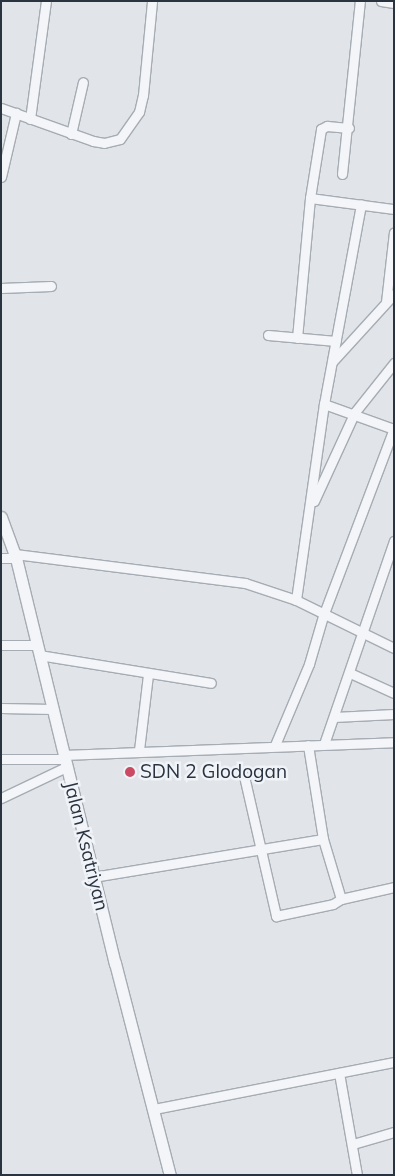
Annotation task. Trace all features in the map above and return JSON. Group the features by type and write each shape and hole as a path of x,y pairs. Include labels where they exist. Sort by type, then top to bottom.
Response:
{"street":[{"path":"30,119 46,1"},
{"path":"1,108 71,134 104,142 120,139 129,130 143,95 152,1"},
{"path":"342,174 360,1"},
{"path":"381,1 394,3"},
{"path":"71,134 83,82"},
{"path":"1,177 16,113"},
{"path":"297,338 310,198 321,129 327,126 348,128"},
{"path":"310,198 394,209"},
{"path":"296,600 324,404 361,204"},
{"path":"386,302 394,232"},
{"path":"1,288 52,286"},
{"path":"332,362 394,294"},
{"path":"268,335 336,341"},
{"path":"310,510 354,412 394,363"},
{"path":"275,746 309,664 323,616 394,428 354,412 324,404"},
{"name":"Jalan Ksatriyan","path":"1,517 16,556 93,877 170,1175"},
{"path":"324,744 394,541"},
{"path":"1,558 16,556 245,583 296,600 323,616 394,648"},
{"path":"1,645 38,650 148,675 210,683"},
{"path":"350,673 394,693"},
{"path":"139,750 148,675"},
{"path":"1,708 52,709"},
{"path":"334,716 394,714"},
{"path":"1,759 64,760 139,750 394,742"},
{"path":"308,745 323,839 341,899"},
{"path":"1,798 64,760"},
{"path":"244,776 276,916 327,907 341,899 394,887"},
{"path":"93,877 260,847 323,839"},
{"path":"154,1109 394,1062"},
{"path":"339,1073 357,1175"},
{"path":"353,1144 394,1132"}],"place":[{"name":"SDN 2 Glodogan","path":"130,772"}]}
